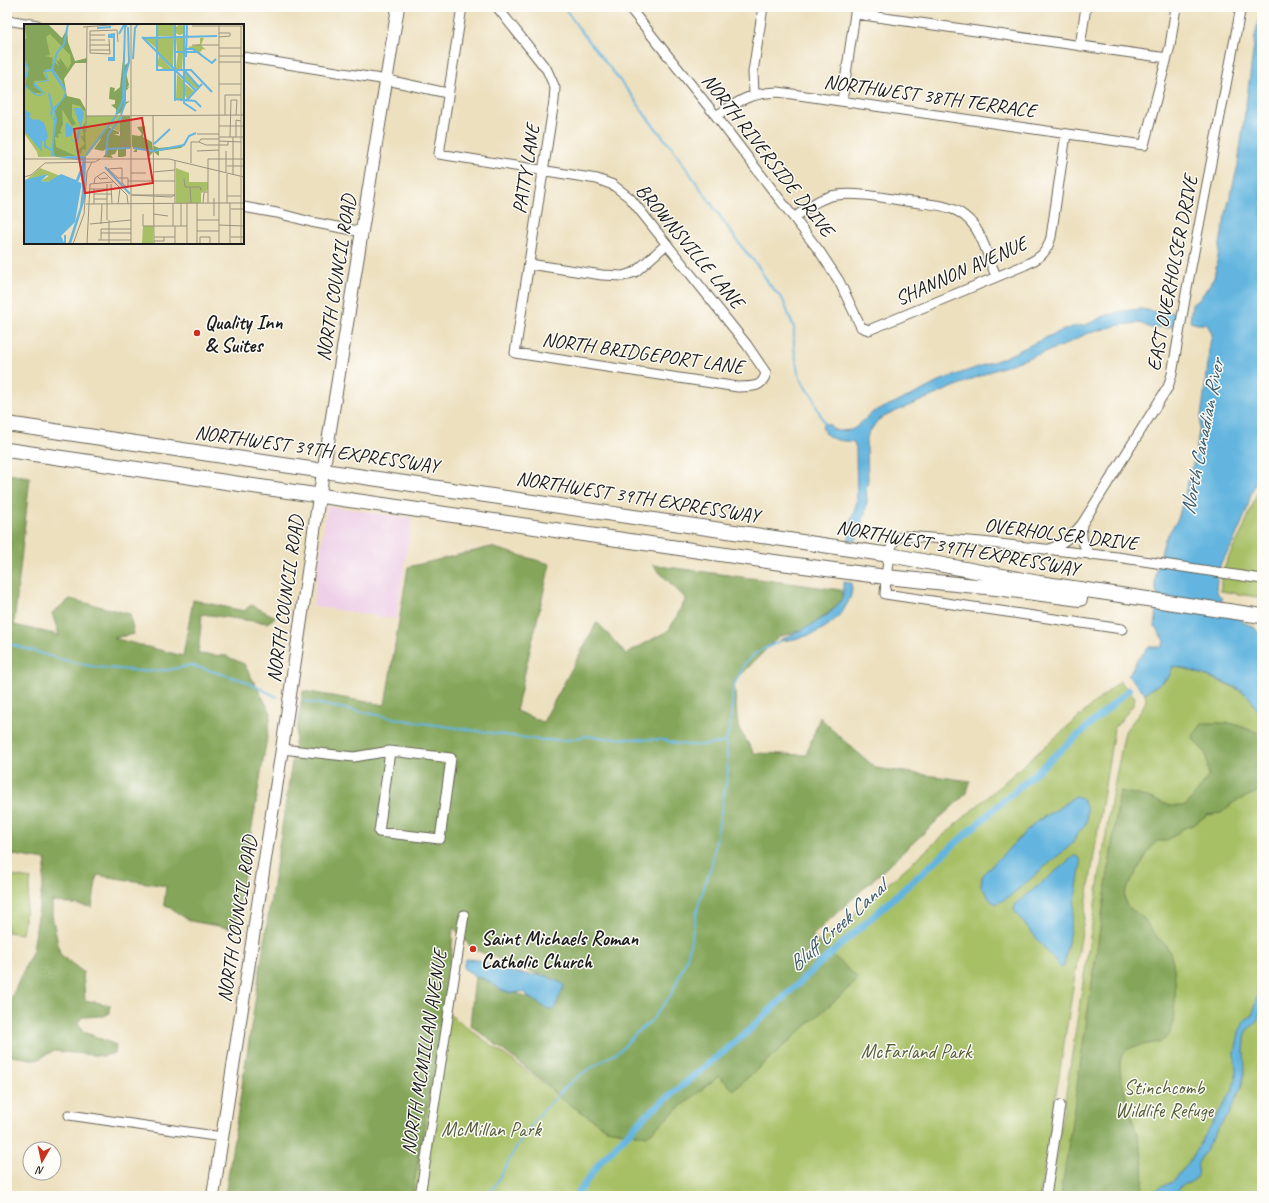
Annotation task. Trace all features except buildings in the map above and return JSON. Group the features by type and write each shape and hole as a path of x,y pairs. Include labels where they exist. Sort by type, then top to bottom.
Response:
{"highway":[{"name":"NORTHWEST 39TH EXPRESSWAY","path":"7,424 890,555 1262,626"},
{"name":"NORTHWEST 39TH EXPRESSWAY","path":"7,450 886,577 1262,616"}],"main road":[{"name":"NORTH COUNCIL ROAD","path":"213,1196 324,470 398,7"}],"street":[{"path":"244,57 387,80 448,92 462,7"},
{"name":"PATTY LANE","path":"497,7 547,70 555,88 544,170 515,353"},
{"name":"NORTH RIVERSIDE DRIVE","path":"629,7 716,116 820,252 839,281 861,327 869,330"},
{"path":"754,94 752,72 763,7"},
{"path":"1080,46 1086,7"},
{"path":"842,101 856,10 1080,46 1167,58 1176,7"},
{"name":"EAST OVERHOLSER DRIVE","path":"1048,549 1067,540 1082,524 1168,386 1172,374 1241,7"},
{"path":"7,20 31,24"},
{"name":"NORTHWEST 38TH TERRACE","path":"716,116 740,100 754,94 778,92 1144,145 1167,58"},
{"name":"BROWNSVILLE LANE","path":"448,92 438,154 597,179 613,185 630,198 761,364 766,373 764,380"},
{"name":"SHANNON AVENUE","path":"869,330 1035,260 1044,253 1048,247 1051,237 1066,134"},
{"path":"794,218 809,206 823,198 852,194 888,198 952,209 971,222 978,232 996,276"},
{"path":"244,207 363,232"},
{"path":"529,264 602,276 624,276 635,272 667,244"},
{"name":"NORTH BRIDGEPORT LANE","path":"515,353 738,387 760,384 764,380"},
{"path":"1082,524 1082,540 1085,549 1091,555"},
{"name":"OVERHOLSER DRIVE","path":"1122,629 884,594 890,555 894,541 899,537 905,536 981,542 1117,557 1262,579"},
{"path":"282,750 354,757 390,751 451,758 440,839 379,832 390,751"},
{"name":"NORTH MCMILLAN AVENUE","path":"420,1196 464,915"},
{"path":"1046,1196 1060,1105"},
{"path":"69,1115 222,1137"}],"shaded area":[{"path":"327,506 412,518 396,619 313,606"}],"green space":[{"path":"7,474 30,477 14,625 59,635 52,613 70,599 130,614 134,634 113,638 183,656 193,600 244,611 251,605 276,617 267,623 202,614 198,654 226,656 244,664 271,713 235,929 190,921 164,904 166,886 97,875 92,907 52,901 52,915 60,954 83,972 85,1000 110,1005 110,1013 104,1016 83,1017 78,1022 82,1031 116,1045 115,1053 104,1056 53,1051 37,1060 7,1055 7,1007 33,950 46,860 7,854"},
{"path":"1262,480 1262,598 1221,591 1222,574 1228,558 1244,527"},
{"path":"491,547 550,564 516,711 543,722 597,622 626,654 669,630 686,599 652,565 841,590 843,596 838,605 805,629 778,637 734,682 738,727 754,753 806,755 820,717 843,740 876,768 970,781 967,793 812,936 859,979 734,1090 719,1076 676,1110 647,1136 607,1129 557,1096 546,1083 470,1025 475,976 538,1002 563,984 473,949 453,927 451,964 412,1196 225,1196 303,691 385,705 408,567"},
{"name":"Stinchcomb Wildlife Refuge","path":"1172,666 1193,671 1229,685 1248,695 1262,696 1262,1196 1050,1196 1111,801 1125,731 1141,711 1146,700 1145,693 1169,677"},
{"name":"McFarland Park","path":"1120,681 1135,697 1134,704 1114,729 1040,1196 412,1196 443,1010 607,1129"},
{"path":"1203,723 1231,723 1262,734 1262,790 1234,802 1221,813 1207,815 1193,825 1182,829 1165,841 1157,841 1150,849 1124,895 1126,905 1147,922 1150,929 1169,951 1172,958 1175,981 1172,1030 1168,1036 1159,1042 1132,1047 1126,1050 1122,1055 1120,1062 1121,1077 1142,1156 1143,1182 1141,1196 1061,1196 1120,791 1147,797 1170,806 1186,806 1209,776 1206,754 1192,737"},
{"path":"7,875 31,879 22,934 7,932"}],"water":[{"name":"North Canadian River","path":"1261,7 1262,467 1251,494 1246,513 1232,545 1220,565 1216,587 1218,594 1221,597 1222,604 1245,623 1254,627 1262,637 1262,724 1253,702 1248,696 1235,687 1213,678 1173,666 1169,677 1145,693 1128,676 1137,660 1149,647 1162,647 1164,641 1155,626 1158,599 1155,583 1156,571 1165,539 1178,519 1196,453 1212,334 1207,324 1190,322 1192,304 1199,300 1214,278 1225,217 1238,165 1255,37"},
{"path":"1141,309 1164,313 1174,312 1177,315 1176,322 1167,328 1151,328 1139,323 1119,325 1086,334 1062,346 989,372 878,420 868,434 866,444 868,482 866,489 867,501 864,516 855,541 849,540 850,523 857,502 856,448 854,442 831,438 822,427 825,423 838,431 851,430 873,412 917,393 944,379 1001,359 1072,327 1086,325 1104,316 1122,311"},
{"path":"843,582 851,583 852,589 850,599 841,613 834,620 818,632 799,638 778,641 814,624 831,612 842,598"},
{"path":"1075,796 1082,798 1087,809 1087,819 1084,827 1078,832 1072,844 1009,897 996,904 991,901 981,886 982,877 985,872 1036,822"},
{"path":"1074,856 1080,859 1081,863 1064,966 1062,968 1015,912 1014,908 1016,904"},
{"path":"466,959 478,960 501,970 547,976 563,984 564,986 554,1010 548,1009 528,997 526,993 509,993 501,990 487,980 475,976 463,968"},
{"path":"1262,968 1262,1011 1256,1022 1246,1031 1244,1052 1245,1070 1242,1085 1229,1115 1219,1127 1198,1163 1197,1176 1194,1180 1180,1186 1178,1189 1179,1192 1176,1196 1153,1196 1157,1189 1172,1182 1187,1165 1232,1091 1236,1075 1235,1053 1239,1032 1245,1020 1252,1016"}],"waterway":[{"path":"564,7 645,115 672,148 741,246 758,266 769,284 783,300 794,328 794,347 798,373 807,390 812,395 825,424"},
{"path":"487,1196 496,1184 514,1151 537,1117 567,1086 583,1073 621,1050 636,1033 650,1022 671,995 687,958 699,903 712,864 728,772 726,742 731,721 733,687 745,663 756,653 780,641"},
{"path":"7,643 56,658 90,666 141,671 169,670 191,665 242,680 277,697"},
{"name":"Bluff Creek Canal","path":"576,1196 601,1161 644,1117 746,1033 818,965 1129,690"},
{"path":"304,701 409,721 540,740 569,740 586,736 664,740 678,744 695,745 726,742"}],"place":[{"name":"Quality Inn & Suites","path":"197,333"},
{"name":"Saint Michaels Roman Catholic Church","path":"473,949"}],"park label":[{"name":"McMillan Park","path":"491,1129"}]}
